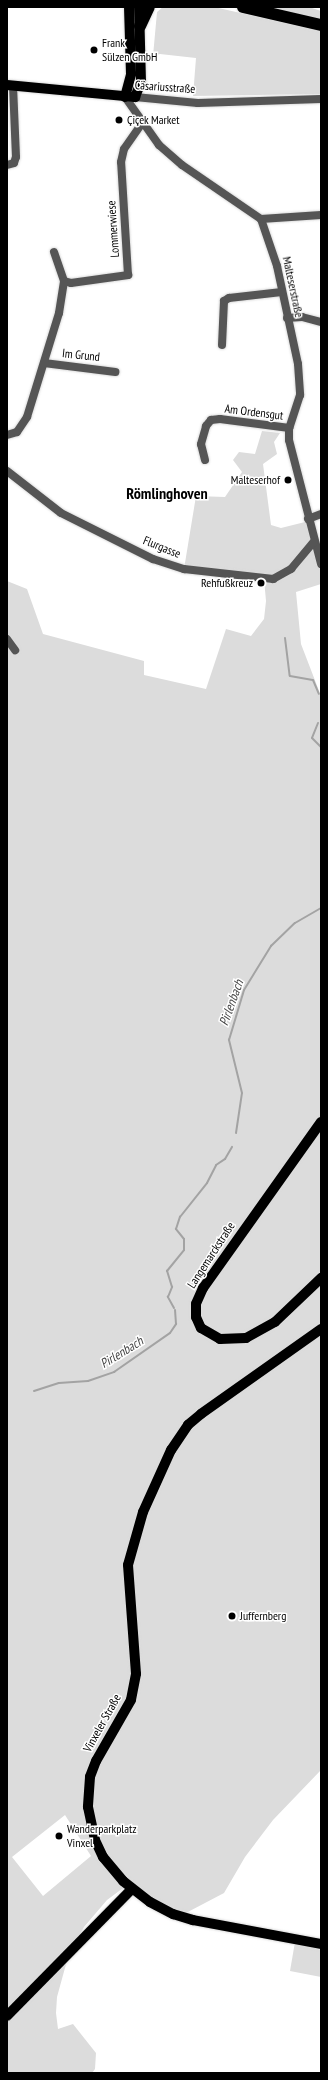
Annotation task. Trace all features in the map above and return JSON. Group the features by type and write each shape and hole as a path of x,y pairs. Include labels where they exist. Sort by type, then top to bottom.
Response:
{"highway":[{"path":"140,26 148,7"},
{"path":"243,7 321,25"}],"main road":[{"path":"129,7 130,97"},
{"path":"130,97 141,82 139,7"},
{"name":"Cäsariusstraße","path":"10,85 130,97"},
{"name":"Langemarckstraße","path":"321,1122 203,1288 196,1304 196,1317 201,1328 220,1339 246,1338 275,1322 321,1278"},
{"name":"Vinxeler Straße","path":"321,1330 212,1406 188,1425 178,1436 136,1531 128,1578 136,1674 132,1700 104,1744 90,1777 88,1807 95,1840 113,1870 132,1889 173,1914 193,1920 321,1944"},
{"path":"7,2016 132,1889"}],"street":[{"path":"7,165 14,163 16,157 10,85"},
{"name":"Cäsariusstraße","path":"130,97 198,103 321,99"},
{"path":"130,97 142,123 159,145 182,165 261,219 321,215"},
{"name":"Lommerwiese","path":"64,281 71,283 128,275 121,162 124,149 142,123"},
{"name":"Malteserstraße","path":"261,219 277,266 300,380 300,395 289,428 289,440 314,542 321,564"},
{"path":"7,435 12,435 23,427 59,313 64,281 54,252"},
{"path":"222,345 224,302 229,298 282,292"},
{"path":"287,318 302,317 321,322"},
{"name":"Im Grund","path":"44,363 116,372"},
{"name":"Am Ordensgut","path":"205,460 201,444 206,426 211,420 220,419 289,428"},
{"name":"Flurgasse","path":"7,471 61,513 153,559 184,569 273,579 291,569 314,542"},
{"path":"308,518 321,514"},
{"path":"7,640 15,650"}],"shaded area":[{"path":"163,7 214,7 321,31 321,94 193,96 196,58 160,54 153,56 157,12"},
{"path":"268,7 309,7 321,11 321,20"},
{"path":"262,431 280,433 274,442 277,454 263,464 271,525 281,528 309,521 321,564 321,584 296,592 301,644 321,696 321,1770 273,1820 245,1857 224,1893 184,1914 160,1904 130,1883 107,1900 84,1927 68,1957 57,1997 56,2013 58,2029 73,2024 96,2053 95,2069 92,2073 7,2073 7,581 27,589 43,634 144,661 144,675 206,689 226,629 251,636 264,619 266,601 264,579 184,569 196,496 225,497 242,472 233,460 239,452 255,454","holes":["65,1815 91,1856 43,1896 12,1857"]},
{"path":"295,1942 321,1950 321,1977 290,1971"}],"waterway":[{"name":"Pirlenbach","path":"285,638 290,676 313,680 319,694"},
{"name":"Pirlenbach","path":"318,723 312,738 321,747"},
{"name":"Pirlenbach","path":"236,1133 242,1093 229,1040 244,990 271,946 295,923 321,908"},
{"name":"Pirlenbach","path":"174,1308 168,1297 172,1287 167,1271 184,1250 184,1239 176,1229 180,1217 207,1183 216,1165 225,1159 232,1147"},
{"name":"Pirlenbach","path":"34,1391 59,1383 88,1381 114,1372 170,1333 176,1324 175,1310"}],"place":[{"name":"Frank Sülzen GmbH","path":"94,50"},
{"name":"Çiçek Market","path":"119,120"},
{"name":"Malteserhof","path":"288,480"},
{"name":"Rehfußkreuz","path":"261,583"},
{"name":"Juffernberg","path":"232,1616"},
{"name":"Wanderparkplatz Vinxel","path":"59,1836"}],"district":[{"name":"Römlinghoven","path":"167,493"}]}
